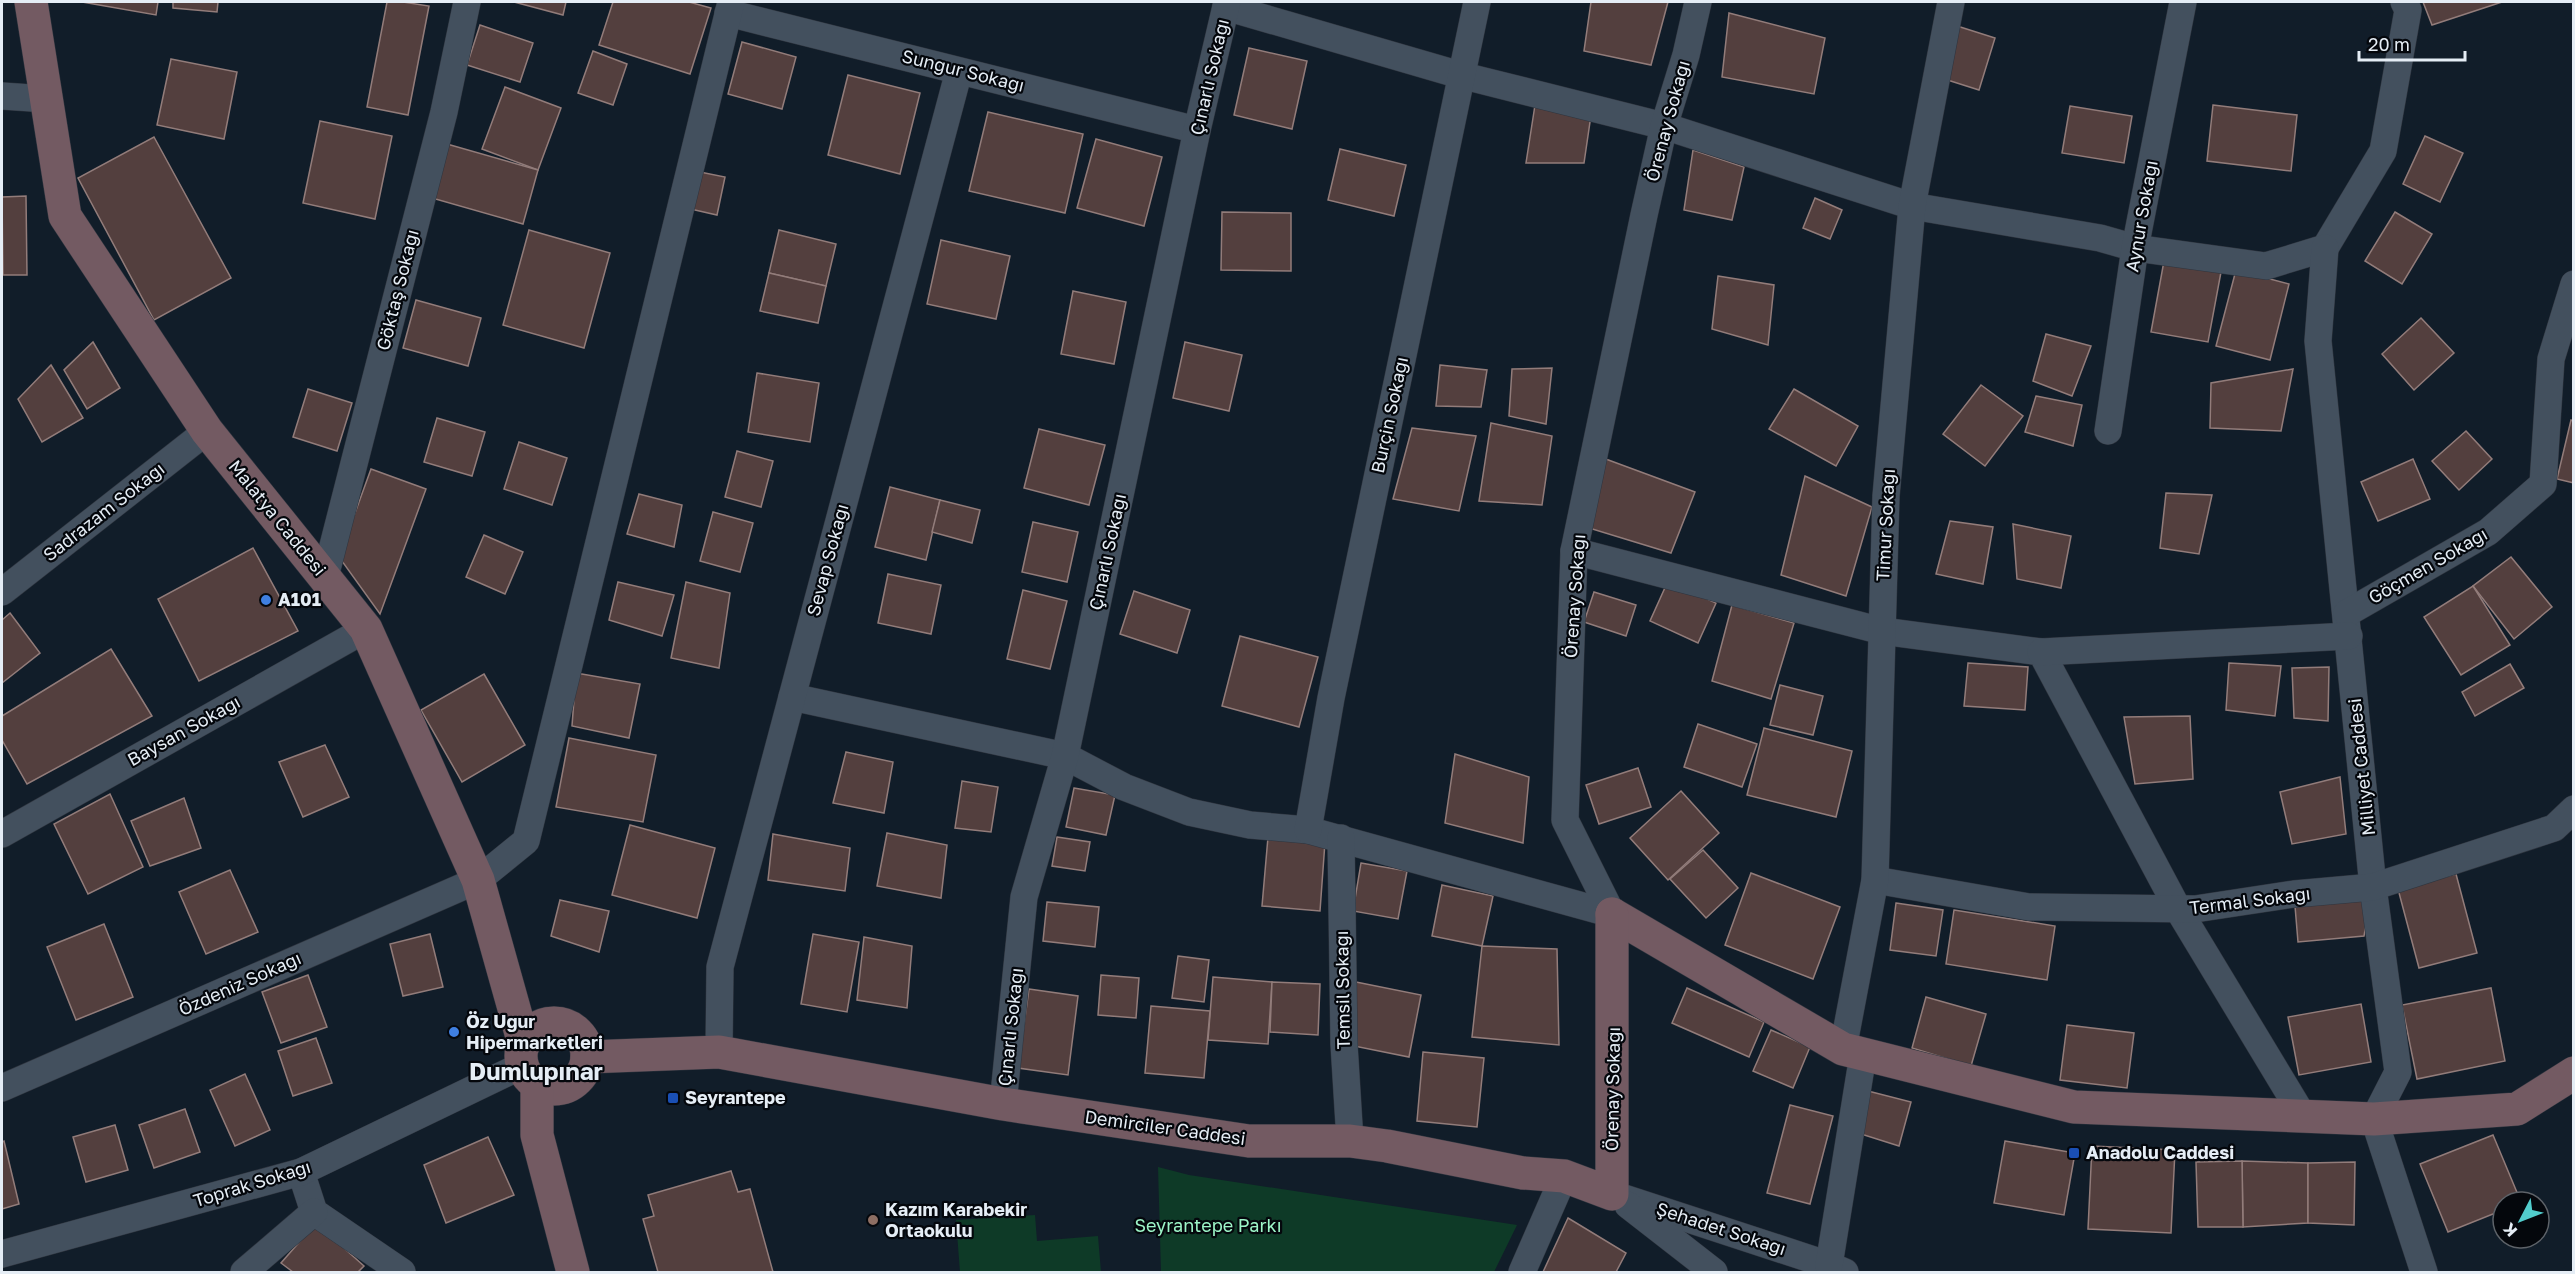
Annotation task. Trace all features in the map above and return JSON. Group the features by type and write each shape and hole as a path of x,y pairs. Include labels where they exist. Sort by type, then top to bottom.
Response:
{"street":[{"name":"Malatya Caddesi","path":"31,2 65,216 207,431 366,629 478,880 528,1064 537,1135 573,1272"},
{"name":"Burçin Sokağı","path":"1308,830 1331,698 1477,2"},
{"name":"Örenay Sokağı","path":"1612,1194 1612,914 1565,820 1574,551 1664,126 1686,55 1698,2"},
{"name":"Timur Sokağı","path":"1853,1052 1875,880 1886,496 1912,206 1951,2"},
{"name":"Aynur Sokağı","path":"2108,431 2135,248 2182,2"},
{"path":"1227,4 1460,75 1664,126 1912,206 2100,238 2135,248 2266,266 2325,249 2383,151 2408,10 2404,2"},
{"name":"Göktaş Sokağı","path":"325,577 444,112 459,4"},
{"name":"Çınarlı Sokağı","path":"1003,1104 1024,897 1065,756 1197,130 1227,4"},
{"name":"Sungur Sokağı","path":"730,7 959,70 1197,130"},
{"name":"Özdeniz Sokağı","path":"2,1088 478,880 526,841 730,7"},
{"name":"Sevap Sokağı","path":"719,1052 720,967 959,70"},
{"path":"2,96 47,99"},
{"name":"Milliyet Caddesi","path":"2325,249 2318,340 2373,888 2398,1071 2374,1119"},
{"name":"Göçmen Sokağı","path":"1574,551 1882,631 2041,652 2348,625 2488,532 2543,484 2551,359 2574,284"},
{"name":"Sadrazam Sokağı","path":"2,592 207,431"},
{"name":"Baysan Sokağı","path":"2,834 366,629"},
{"path":"2041,652 2178,909 2303,1116"},
{"path":"792,697 1065,756 1124,787 1189,812 1250,825 1308,830 1612,914 1853,1052 2074,1107 2374,1119 2517,1109 2574,1073"},
{"name":"Termal Sokağı","path":"1875,880 2029,907 2195,909 2294,894 2373,888 2554,828 2574,809"},
{"name":"Temsil Sokağı","path":"1341,838 1344,1044 1350,1141"},
{"path":"556,1023 566,1025 582,1038 587,1057 585,1068 579,1078 570,1085 559,1088 528,1064 536,1028 556,1023"},
{"name":"Demirciler Caddesi","path":"587,1057 719,1052 1003,1104 1249,1141 1350,1141 1387,1146 1523,1173 1564,1176 1612,1194 1714,1272"},
{"name":"Şehadet Sokağı","path":"1612,1194 1837,1269 1853,1052"},
{"name":"Toprak Sokağı","path":"2,1254 301,1172 528,1064"},
{"path":"2374,1119 2424,1272"},
{"path":"301,1172 314,1212 402,1272"},
{"path":"1522,1272 1564,1176"},
{"path":"244,1272 314,1212"}],"green space":[{"name":"Seyrantepe Parkı","path":"1158,1167 1189,1175 1517,1225 1494,1272 1161,1272"},
{"path":"1035,1215 1037,1241 1098,1236 1101,1272 960,1272 956,1220"}],"building":[{"path":"82,2 158,2 156,15"},
{"path":"173,2 218,2 217,12 173,8"},
{"path":"387,2 429,6 408,115 367,107"},
{"path":"514,2 566,2 563,15"},
{"path":"613,2 689,2 711,8 690,74 599,45"},
{"path":"1591,2 1668,2 1651,65 1584,51"},
{"path":"2423,2 2502,2 2432,25"},
{"path":"1729,13 1825,38 1814,94 1722,77"},
{"path":"480,25 533,43 520,82 467,65"},
{"path":"1954,25 1995,38 1979,90 1938,77"},
{"path":"742,42 796,57 782,109 728,94"},
{"path":"1249,48 1307,61 1292,129 1234,115"},
{"path":"593,51 627,64 613,105 578,93"},
{"path":"171,59 237,72 224,139 157,125"},
{"path":"848,75 920,93 900,174 828,155"},
{"path":"505,87 561,108 538,170 482,149"},
{"path":"1535,105 1591,115 1584,163 1526,163"},
{"path":"2213,105 2297,115 2291,171 2207,161"},
{"path":"2070,106 2132,116 2124,163 2062,153"},
{"path":"988,112 1083,134 1065,213 969,191"},
{"path":"320,121 392,136 375,219 303,203"},
{"path":"2425,136 2463,153 2440,202 2403,184"},
{"path":"154,137 231,278 154,320 78,178"},
{"path":"1096,139 1162,157 1144,226 1077,208"},
{"path":"447,144 538,170 523,224 432,198"},
{"path":"1340,149 1406,165 1394,216 1328,200"},
{"path":"1693,150 1744,167 1732,220 1684,210"},
{"path":"695,171 725,177 717,215 686,208"},
{"path":"26,196 27,275 3,275 2,197"},
{"path":"1815,198 1842,210 1830,239 1803,228"},
{"path":"1222,212 1291,213 1291,271 1221,270"},
{"path":"2395,212 2432,234 2402,284 2365,261"},
{"path":"529,230 610,253 584,348 503,325"},
{"path":"779,230 836,244 826,286 769,273"},
{"path":"941,240 1010,256 996,319 927,304"},
{"path":"2164,261 2221,272 2208,342 2151,332"},
{"path":"2236,270 2289,284 2270,360 2216,346"},
{"path":"769,273 826,286 818,323 760,311"},
{"path":"1718,276 1774,285 1768,345 1712,329"},
{"path":"1073,291 1126,302 1114,364 1061,354"},
{"path":"416,300 481,318 468,366 403,348"},
{"path":"2421,318 2454,353 2414,390 2382,354"},
{"path":"2046,334 2091,346 2072,396 2033,381"},
{"path":"93,342 120,388 87,409 64,370"},
{"path":"1185,342 1242,355 1229,411 1173,398"},
{"path":"51,365 83,418 42,442 18,399"},
{"path":"1440,365 1487,370 1481,407 1436,406"},
{"path":"1552,368 1546,424 1509,416 1512,369"},
{"path":"2293,369 2281,431 2210,428 2211,383"},
{"path":"757,373 819,383 810,442 748,432"},
{"path":"1981,385 2023,416 1985,466 1943,434"},
{"path":"308,389 352,403 337,451 293,437"},
{"path":"1794,389 1858,426 1836,466 1769,429"},
{"path":"2036,396 2082,405 2073,446 2025,432"},
{"path":"437,418 485,432 472,476 424,462"},
{"path":"2571,420 2574,421 2574,483 2557,479"},
{"path":"1491,423 1552,436 1542,505 1479,501"},
{"path":"1412,428 1476,436 1459,511 1393,499"},
{"path":"1039,429 1105,445 1089,505 1024,488"},
{"path":"2466,431 2492,459 2459,490 2432,461"},
{"path":"519,442 567,458 552,505 504,489"},
{"path":"737,451 773,461 761,507 725,497"},
{"path":"1603,458 1695,492 1671,553 1589,528"},
{"path":"2413,459 2430,499 2378,521 2361,482"},
{"path":"371,469 426,489 380,614 339,557"},
{"path":"1805,476 1872,507 1846,596 1781,575"},
{"path":"890,487 940,500 926,560 875,547"},
{"path":"2166,493 2212,495 2199,554 2160,548"},
{"path":"639,494 682,505 674,547 627,534"},
{"path":"940,500 980,510 972,543 932,532"},
{"path":"713,512 753,523 740,572 700,561"},
{"path":"1950,521 1993,527 1983,584 1936,574"},
{"path":"1033,522 1078,532 1067,582 1022,572"},
{"path":"2013,524 2071,536 2061,588 2017,579"},
{"path":"484,535 523,552 505,594 466,577"},
{"path":"253,548 298,631 199,681 158,599"},
{"path":"2511,557 2552,607 2514,639 2473,586"},
{"path":"888,574 941,585 931,634 878,623"},
{"path":"1668,581 1716,603 1698,643 1650,621"},
{"path":"618,582 674,595 662,636 609,620"},
{"path":"686,582 730,593 719,668 671,658"},
{"path":"2473,586 2510,645 2461,675 2424,617"},
{"path":"1023,590 1067,601 1050,669 1007,659"},
{"path":"1134,591 1190,610 1177,653 1120,634"},
{"path":"1594,592 1636,605 1626,636 1584,622"},
{"path":"1732,605 1794,623 1771,699 1712,681"},
{"path":"10,613 40,653 2,683 2,620"},
{"path":"1240,636 1318,657 1299,727 1222,706"},
{"path":"111,649 152,716 27,784 2,740 2,716"},
{"path":"1968,663 2028,667 2025,710 1964,706"},
{"path":"2229,663 2281,666 2275,716 2226,710"},
{"path":"2510,664 2524,688 2475,716 2462,692"},
{"path":"2329,667 2328,721 2294,718 2292,668"},
{"path":"576,673 640,684 629,738 572,726"},
{"path":"484,674 525,745 462,782 421,710"},
{"path":"1780,685 1823,696 1813,735 1770,725"},
{"path":"2190,716 2193,779 2135,784 2124,717"},
{"path":"1698,724 1757,744 1742,787 1684,767"},
{"path":"1764,728 1852,751 1836,817 1747,795"},
{"path":"569,738 656,755 643,822 556,807"},
{"path":"325,745 349,797 303,817 279,762"},
{"path":"846,752 893,762 884,813 833,803"},
{"path":"1455,754 1529,777 1523,843 1445,823"},
{"path":"1638,768 1651,807 1599,824 1586,785"},
{"path":"2340,777 2346,834 2292,844 2280,792"},
{"path":"962,781 998,787 991,832 955,828"},
{"path":"1074,788 1115,795 1106,835 1066,827"},
{"path":"1681,791 1719,833 1668,880 1630,838"},
{"path":"110,794 143,867 88,894 54,824"},
{"path":"184,798 201,848 150,866 131,821"},
{"path":"630,825 715,848 697,918 612,895"},
{"path":"887,833 947,845 941,898 877,886"},
{"path":"773,834 850,848 845,891 768,880"},
{"path":"1057,837 1090,842 1085,871 1052,866"},
{"path":"1268,837 1325,842 1320,911 1262,906"},
{"path":"1703,850 1738,888 1706,918 1670,879"},
{"path":"1361,863 1407,871 1398,919 1353,911"},
{"path":"230,870 258,932 206,954 179,892"},
{"path":"1751,873 1840,907 1813,979 1725,945"},
{"path":"2456,874 2477,953 2419,968 2398,889"},
{"path":"1442,885 1493,896 1482,946 1432,936"},
{"path":"2373,887 2364,936 2298,942 2294,894"},
{"path":"560,900 609,911 599,952 551,936"},
{"path":"1047,902 1099,907 1095,947 1043,941"},
{"path":"1896,903 1943,910 1936,956 1890,950"},
{"path":"1954,910 2055,926 2047,980 1946,964"},
{"path":"104,924 133,997 76,1020 47,947"},
{"path":"430,934 443,987 403,996 390,944"},
{"path":"813,934 859,942 847,1012 801,1004"},
{"path":"864,937 912,946 907,1008 857,1000"},
{"path":"1482,946 1557,949 1559,1045 1472,1037"},
{"path":"1178,956 1209,960 1204,1002 1172,998"},
{"path":"308,975 327,1027 281,1043 262,992"},
{"path":"1101,975 1139,978 1136,1018 1098,1015"},
{"path":"1213,977 1272,982 1268,1044 1208,1040"},
{"path":"1272,982 1320,984 1318,1035 1270,1032"},
{"path":"1356,982 1421,995 1409,1057 1344,1044"},
{"path":"1687,988 1764,1022 1749,1057 1672,1023"},
{"path":"2491,988 2505,1061 2417,1079 2402,1005"},
{"path":"1029,989 1078,996 1068,1075 1018,1068"},
{"path":"1926,997 1986,1014 1971,1066 1912,1048"},
{"path":"2361,1004 2371,1062 2299,1075 2288,1017"},
{"path":"1151,1006 1210,1011 1204,1078 1145,1073"},
{"path":"2067,1025 2134,1033 2127,1088 2060,1080"},
{"path":"1771,1030 1810,1047 1793,1088 1753,1071"},
{"path":"316,1038 332,1083 293,1096 278,1051"},
{"path":"1423,1052 1484,1058 1477,1127 1417,1121"},
{"path":"245,1074 270,1130 235,1146 210,1090"},
{"path":"1868,1091 1911,1102 1899,1146 1861,1134"},
{"path":"1790,1105 1833,1116 1810,1204 1767,1193"},
{"path":"185,1109 200,1152 154,1168 139,1125"},
{"path":"115,1125 128,1170 86,1182 73,1137"},
{"path":"2493,1135 2516,1190 2491,1190 2491,1215 2448,1232 2420,1164"},
{"path":"488,1137 514,1195 446,1223 424,1165"},
{"path":"4,1141 19,1204 2,1209 2,1142"},
{"path":"2005,1141 2075,1153 2064,1215 1994,1203"},
{"path":"2092,1146 2175,1150 2171,1233 2088,1229"},
{"path":"2242,1161 2308,1163 2308,1223 2243,1227"},
{"path":"2242,1161 2243,1227 2198,1227 2196,1162"},
{"path":"2355,1162 2354,1225 2308,1223 2308,1163"},
{"path":"731,1171 738,1192 750,1189 773,1272 658,1272 643,1219 654,1216 648,1195"},
{"path":"1568,1218 1626,1253 1616,1272 1543,1272"},
{"path":"316,1223 364,1266 358,1272 293,1272 281,1263"}],"place":[{"name":"A101","path":"266,600"},
{"name":"Öz Uğur Hipermarketleri","path":"454,1032"},
{"name":"Seyrantepe","path":"673,1098"},
{"name":"Anadolu Caddesi","path":"2074,1153"},
{"name":"Kazım Karabekir Ortaokulu","path":"873,1220"}],"district":[{"name":"Dumlupınar","path":"536,1072"}]}
